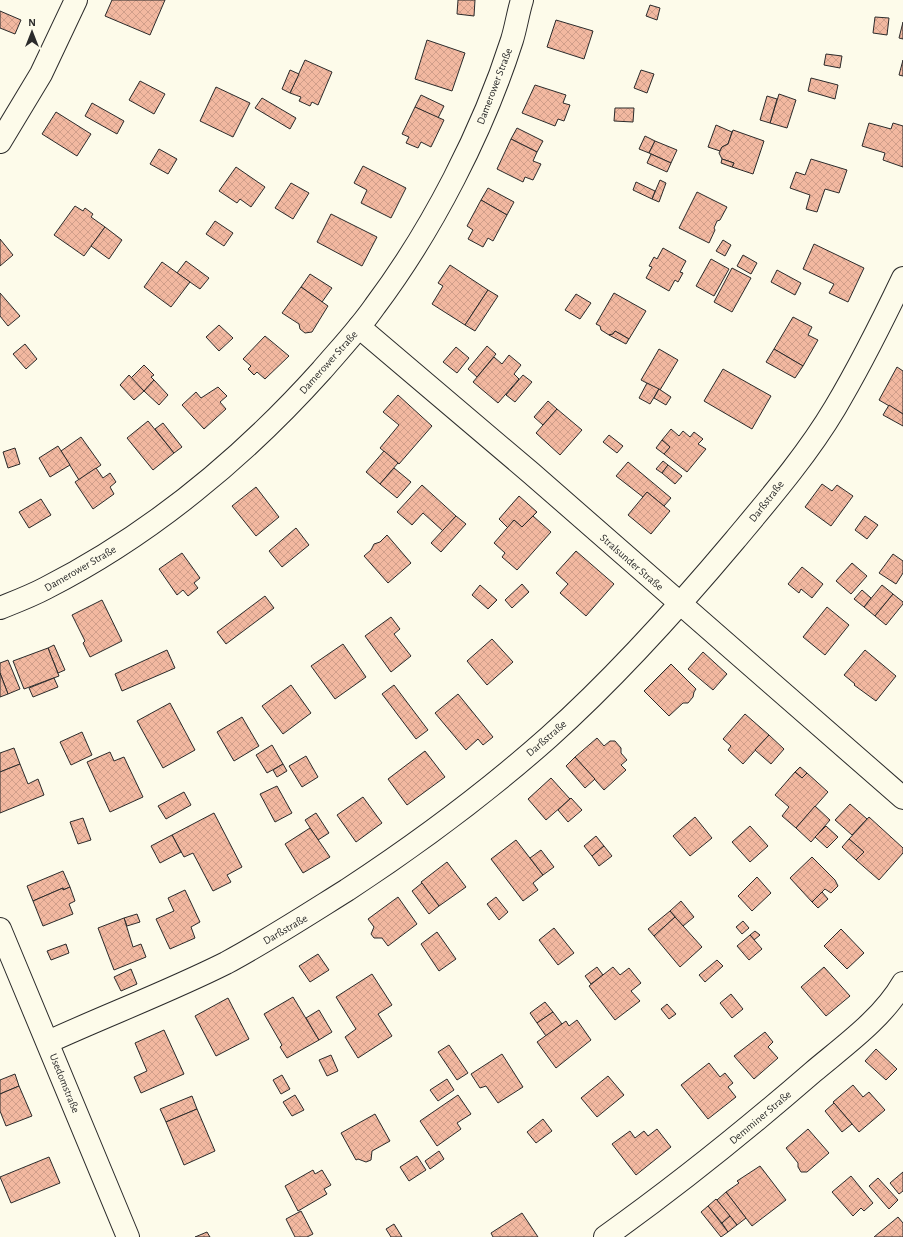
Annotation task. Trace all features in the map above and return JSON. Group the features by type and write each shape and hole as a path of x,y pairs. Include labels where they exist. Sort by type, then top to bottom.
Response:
{"street":[{"path":"0,142 41,74 76,0"},
{"name":"Damerower Straße","path":"0,608 44,589 83,568 121,544 183,500 233,459 289,406 360,327 416,246 479,125 512,40 522,0"},
{"name":"Darßstraße","path":"48,1042 226,962 300,920 390,862 487,788 548,737 608,681 681,604 764,505 834,410 878,332 903,278"},
{"name":"Stralsunder Straße","path":"360,327 525,468 903,798"},
{"name":"Usedomstraße","path":"0,929 128,1237"},
{"name":"Demminer Straße","path":"604,1237 705,1164 756,1121 868,1025 894,1000 903,983"}],"building":[{"path":"112,0 165,0 150,35 105,16"},
{"path":"458,0 475,0 474,16 457,14"},
{"path":"650,5 660,8 657,20 646,16"},
{"path":"0,11 21,20 15,34 0,28"},
{"path":"875,17 889,18 887,35 873,33"},
{"path":"556,20 593,31 584,59 547,47"},
{"path":"903,22 903,39 899,38"},
{"path":"427,40 465,53 452,91 415,79"},
{"path":"826,54 842,56 840,68 824,65"},
{"path":"305,60 332,72 318,105 312,102 310,106 299,101 301,97 290,93"},
{"path":"903,60 903,76 899,75"},
{"path":"290,70 299,74 290,93 282,89"},
{"path":"641,70 654,74 647,93 634,88"},
{"path":"811,78 838,85 835,99 808,91"},
{"path":"140,81 165,94 154,114 129,100"},
{"path":"535,85 566,95 563,103 570,105 564,121 558,119 555,126 522,113"},
{"path":"216,87 250,103 233,137 200,121"},
{"path":"779,94 796,100 787,128 770,123"},
{"path":"421,95 444,106 438,118 415,107"},
{"path":"767,96 777,99 770,123 760,120"},
{"path":"262,98 296,118 290,129 255,108"},
{"path":"92,103 124,121 117,134 85,116"},
{"path":"415,107 444,120 431,147 421,142 418,148 406,143 409,137 402,134"},
{"path":"615,108 634,108 633,122 614,121"},
{"path":"56,112 91,134 77,156 42,134"},
{"path":"869,123 891,129 893,123 903,126 903,167 883,160 885,153 862,146"},
{"path":"716,125 732,132 728,144 722,147 720,151 708,147"},
{"path":"517,128 543,141 537,152 511,139"},
{"path":"733,130 764,141 753,174 732,167 734,163 722,159 719,153 722,147 728,144"},
{"path":"645,136 655,141 649,153 639,149"},
{"path":"511,139 537,152 533,161 541,164 533,180 525,177 523,182 497,169"},
{"path":"655,141 677,150 671,163 649,153"},
{"path":"159,149 177,159 168,174 150,164"},
{"path":"651,154 671,163 667,172 647,163"},
{"path":"722,159 734,163 732,167 721,163"},
{"path":"811,159 847,170 839,193 825,189 817,212 806,209 810,195 790,188 796,172 805,175"},
{"path":"363,166 406,188 391,218 361,203 367,190 354,183"},
{"path":"236,167 265,187 251,207 240,199 237,203 219,191"},
{"path":"660,180 666,183 659,202 652,199"},
{"path":"636,182 655,191 652,199 633,190"},
{"path":"291,183 309,193 293,219 275,208"},
{"path":"488,188 514,202 507,215 481,200"},
{"path":"697,192 727,207 720,220 717,221 709,243 679,228"},
{"path":"481,200 507,215 493,241 488,238 483,247 468,239 473,230 467,226"},
{"path":"75,206 83,211 85,208 93,214 91,217 105,227 84,256 54,235"},
{"path":"331,214 377,237 362,266 317,242"},
{"path":"215,221 233,233 224,246 206,234"},
{"path":"105,227 122,240 109,259 91,246"},
{"path":"0,239 13,255 0,266"},
{"path":"723,240 731,245 725,256 716,251"},
{"path":"814,244 864,268 848,302 829,293 834,284 803,269"},
{"path":"663,248 686,261 680,272 683,273 678,282 675,280 669,291 646,278 652,267 649,266 654,257 657,259"},
{"path":"743,255 757,263 751,274 737,266"},
{"path":"711,259 729,269 714,296 696,286"},
{"path":"186,261 209,278 200,289 177,273"},
{"path":"162,262 190,282 171,307 144,287"},
{"path":"450,265 488,290 465,325 432,304 443,286 438,283"},
{"path":"732,268 751,278 732,312 714,302"},
{"path":"777,270 801,283 795,295 771,282"},
{"path":"310,274 332,288 322,302 301,287"},
{"path":"301,287 328,306 312,332 305,333 300,329 299,324 282,313"},
{"path":"488,290 498,296 475,331 465,325"},
{"path":"0,293 20,316 8,326 0,316"},
{"path":"614,293 646,311 629,339 615,331 613,334 609,335 601,330 600,326 596,324"},
{"path":"576,294 591,303 580,319 565,310"},
{"path":"793,317 812,327 808,335 818,340 803,366 774,349"},
{"path":"219,325 233,338 219,351 206,337"},
{"path":"615,331 629,339 626,344 609,335 613,334"},
{"path":"265,336 289,356 265,379 257,372 254,375 248,369 251,366 243,359"},
{"path":"25,344 37,359 26,369 13,354"},
{"path":"487,346 496,354 477,377 468,369"},
{"path":"456,347 469,358 457,373 443,362"},
{"path":"659,349 678,360 660,390 641,380"},
{"path":"774,349 803,366 795,378 766,362"},
{"path":"509,355 521,365 514,374 519,379 498,403 473,382 494,357 502,364"},
{"path":"144,365 154,375 151,377 154,380 144,391 131,378"},
{"path":"897,367 903,371 903,414 879,400"},
{"path":"723,369 771,396 752,429 704,401"},
{"path":"129,375 144,391 134,400 120,385"},
{"path":"523,375 532,382 515,402 506,395"},
{"path":"154,380 168,395 159,405 144,391"},
{"path":"647,383 659,389 650,404 639,398"},
{"path":"218,387 227,396 220,402 226,409 204,429 182,405 196,392 201,398"},
{"path":"659,389 671,397 666,405 654,398"},
{"path":"398,395 432,426 399,464 380,448 399,425 383,412"},
{"path":"548,401 557,409 543,425 534,417"},
{"path":"889,405 903,414 903,426 883,415"},
{"path":"557,409 582,430 560,455 536,433"},
{"path":"148,421 174,453 153,470 127,438"},
{"path":"163,423 182,447 174,453 155,429"},
{"path":"671,429 679,436 683,431 690,437 694,432 703,439 698,444 706,449 687,472 664,454 670,447 662,440"},
{"path":"609,435 623,446 617,453 603,442"},
{"path":"81,437 101,465 79,480 61,451"},
{"path":"662,440 670,447 664,454 656,448"},
{"path":"58,446 70,465 50,477 39,458"},
{"path":"15,448 20,464 8,468 3,452"},
{"path":"384,451 398,463 380,484 366,472"},
{"path":"663,461 668,465 662,473 656,469"},
{"path":"628,462 671,498 664,506 647,492 643,497 616,476"},
{"path":"668,465 682,476 675,484 662,473"},
{"path":"96,468 103,478 110,473 116,482 110,487 114,494 93,509 75,482"},
{"path":"394,468 411,482 397,498 380,484"},
{"path":"822,484 832,491 837,485 853,496 831,526 805,507"},
{"path":"422,485 456,516 443,531 423,513 412,525 397,512"},
{"path":"256,487 279,517 256,536 232,506"},
{"path":"647,492 670,511 651,534 628,515"},
{"path":"519,496 537,512 522,527 514,520 508,528 499,519"},
{"path":"41,499 51,515 29,528 19,512"},
{"path":"456,516 466,524 441,552 431,543"},
{"path":"533,516 551,532 517,570 502,557 505,553 494,543 514,520 522,527"},
{"path":"865,516 878,525 867,539 855,530"},
{"path":"296,528 309,545 282,567 269,551"},
{"path":"387,535 411,563 388,583 364,556 371,550 374,544 380,542"},
{"path":"576,551 614,584 586,616 560,593 568,584 556,573"},
{"path":"182,553 200,578 194,583 198,588 188,596 183,590 177,595 159,569"},
{"path":"893,554 903,561 903,573 896,584 879,573"},
{"path":"852,563 867,576 851,594 836,581"},
{"path":"802,567 823,584 812,598 801,589 799,593 788,584"},
{"path":"522,584 529,592 512,608 505,600"},
{"path":"480,585 497,600 488,609 472,595"},
{"path":"882,585 893,594 875,616 864,607"},
{"path":"862,590 871,598 864,607 854,599"},
{"path":"893,594 903,602 903,604 886,625 875,616"},
{"path":"265,596 274,608 226,644 217,632"},
{"path":"102,600 122,641 90,657 83,643 85,641 72,615"},
{"path":"827,607 849,625 825,655 803,637"},
{"path":"391,617 400,629 394,634 411,656 391,672 365,636"},
{"path":"492,639 513,662 487,685 467,661"},
{"path":"343,644 366,677 335,699 311,666"},
{"path":"54,645 65,670 58,673 48,648"},
{"path":"48,648 59,676 24,689 13,661"},
{"path":"167,650 175,668 122,691 115,674"},
{"path":"865,650 896,676 876,701 854,685 855,684 844,675"},
{"path":"703,652 727,674 713,690 688,669"},
{"path":"8,660 20,689 8,694 0,673 0,663"},
{"path":"671,664 696,689 693,697 688,703 683,703 669,716 644,691"},
{"path":"0,673 8,694 0,697"},
{"path":"54,678 58,687 33,697 29,688"},
{"path":"291,685 311,713 283,734 262,706"},
{"path":"394,685 428,730 416,739 382,694"},
{"path":"458,694 493,737 483,745 478,739 466,750 435,713"},
{"path":"170,703 195,750 163,768 137,721"},
{"path":"745,714 769,735 743,764 728,750 731,746 723,739"},
{"path":"242,717 259,746 234,761 217,732"},
{"path":"82,732 92,755 71,765 60,742"},
{"path":"769,735 784,749 771,764 755,750"},
{"path":"597,738 604,746 610,741 615,741 621,748 621,753 627,760 621,765 626,770 604,790 575,757"},
{"path":"272,745 283,764 267,773 256,755"},
{"path":"14,748 20,764 0,772 0,753"},
{"path":"425,751 445,777 407,805 388,779"},
{"path":"110,752 114,761 124,757 143,797 110,812 87,762"},
{"path":"306,756 318,777 302,787 289,766"},
{"path":"575,757 595,779 585,788 566,766"},
{"path":"20,764 28,784 38,779 44,795 0,813 0,772"},
{"path":"283,764 287,771 277,777 273,770"},
{"path":"800,767 807,773 802,778 795,772"},
{"path":"795,772 802,778 807,773 828,792 796,828 782,816 789,807 775,795"},
{"path":"551,778 570,799 546,820 528,799"},
{"path":"277,786 292,813 275,822 260,794"},
{"path":"184,792 191,805 166,819 158,806"},
{"path":"363,797 382,823 356,842 337,815"},
{"path":"571,798 582,810 568,822 558,810"},
{"path":"850,804 867,819 852,835 835,820"},
{"path":"815,806 830,820 811,842 796,828"},
{"path":"214,813 242,867 227,875 231,882 213,891 193,853 184,857 172,835"},
{"path":"316,813 329,833 318,840 305,820"},
{"path":"695,817 712,838 690,856 673,836"},
{"path":"869,817 903,848 903,853 879,880 856,860 864,852 849,839"},
{"path":"83,818 91,840 78,844 70,822"},
{"path":"750,826 768,846 750,862 732,842"},
{"path":"826,826 838,837 827,848 815,837"},
{"path":"310,828 330,857 303,873 285,844"},
{"path":"172,835 181,852 160,863 151,846"},
{"path":"596,836 604,846 592,856 584,846"},
{"path":"849,839 864,852 856,860 842,847"},
{"path":"516,840 543,875 533,883 538,890 523,901 491,859"},
{"path":"604,846 612,856 599,866 592,856"},
{"path":"541,850 554,867 543,875 530,858"},
{"path":"812,857 835,880 838,886 831,893 825,889 812,902 790,878"},
{"path":"447,862 466,887 439,906 421,882"},
{"path":"63,871 70,887 63,890 63,888 33,901 27,886"},
{"path":"757,877 771,893 752,911 738,896"},
{"path":"422,883 439,906 429,914 412,891"},
{"path":"70,887 75,901 69,904 73,914 43,926 33,901 63,888 63,890"},
{"path":"185,890 200,922 191,927 195,938 170,949 156,919 174,911 168,898"},
{"path":"822,892 828,899 818,908 812,902"},
{"path":"398,897 417,924 388,946 382,938 374,938 371,934 374,927 368,919"},
{"path":"496,897 508,912 499,920 487,904"},
{"path":"681,901 694,917 683,926 670,911"},
{"path":"670,911 675,917 654,936 648,929"},
{"path":"137,914 140,922 127,926 124,918"},
{"path":"675,917 702,947 680,967 654,936"},
{"path":"124,918 133,947 141,944 146,957 114,970 98,928"},
{"path":"743,921 749,928 742,934 736,927"},
{"path":"554,928 574,953 558,965 539,940"},
{"path":"841,929 864,953 847,969 824,946"},
{"path":"755,931 760,935 754,940 750,935"},
{"path":"437,932 456,959 439,971 421,944"},
{"path":"750,935 762,949 749,960 737,946"},
{"path":"66,944 69,953 51,960 47,951"},
{"path":"318,954 329,970 310,982 299,966"},
{"path":"717,960 723,966 705,982 699,975"},
{"path":"597,967 603,975 591,984 585,976"},
{"path":"613,967 620,975 629,968 641,983 631,991 640,1001 615,1020 589,986"},
{"path":"824,967 850,996 826,1016 801,987"},
{"path":"131,969 137,984 121,991 114,977"},
{"path":"372,974 392,1005 378,1014 392,1036 358,1058 345,1037 356,1029 336,997"},
{"path":"731,994 743,1009 732,1018 720,1003"},
{"path":"293,997 319,1040 287,1058 280,1047 282,1045 264,1014"},
{"path":"228,998 249,1039 216,1056 195,1016"},
{"path":"545,1002 553,1012 537,1023 530,1013"},
{"path":"667,1004 676,1014 669,1019 661,1009"},
{"path":"319,1010 332,1032 319,1040 306,1018"},
{"path":"553,1012 562,1024 546,1036 537,1023"},
{"path":"577,1020 591,1040 556,1068 537,1042 566,1021 569,1026"},
{"path":"164,1030 184,1074 141,1093 134,1077 147,1071 135,1043"},
{"path":"765,1032 773,1042 768,1047 778,1058 754,1079 734,1056"},
{"path":"449,1045 468,1073 457,1080 438,1052"},
{"path":"876,1049 897,1069 886,1080 865,1061"},
{"path":"502,1054 523,1087 498,1103 486,1086 480,1088 471,1074"},
{"path":"331,1055 338,1071 327,1076 319,1060"},
{"path":"709,1063 720,1077 725,1073 733,1083 728,1087 736,1097 708,1119 681,1085"},
{"path":"15,1074 19,1086 0,1094 0,1080"},
{"path":"282,1075 290,1089 281,1094 273,1080"},
{"path":"608,1076 624,1095 597,1117 581,1098"},
{"path":"447,1079 454,1090 438,1101 430,1090"},
{"path":"853,1085 863,1097 869,1092 885,1110 859,1132 833,1102"},
{"path":"19,1086 32,1116 6,1126 0,1111 0,1094"},
{"path":"295,1095 304,1110 292,1116 283,1102"},
{"path":"458,1095 471,1114 457,1123 461,1129 437,1146 420,1121"},
{"path":"192,1096 197,1109 166,1122 160,1109"},
{"path":"834,1103 852,1124 842,1132 825,1111"},
{"path":"197,1109 215,1151 184,1165 166,1122"},
{"path":"375,1114 390,1141 372,1151 371,1160 366,1162 358,1159 356,1160 341,1133"},
{"path":"543,1119 552,1131 536,1143 527,1132"},
{"path":"657,1129 671,1147 636,1175 612,1144 630,1131 635,1138 644,1131 648,1136"},
{"path":"808,1129 829,1153 807,1172 801,1172 798,1167 798,1163 786,1148"},
{"path":"439,1151 444,1159 430,1169 425,1161"},
{"path":"417,1156 426,1170 409,1181 400,1167"},
{"path":"49,1157 60,1183 11,1203 0,1177"},
{"path":"760,1166 786,1200 752,1226 726,1192 739,1183 737,1181"},
{"path":"313,1170 315,1174 322,1170 331,1185 324,1189 327,1194 298,1211 285,1186"},
{"path":"903,1172 903,1191 899,1194 890,1183"},
{"path":"851,1176 873,1203 864,1211 861,1208 853,1216 832,1192"},
{"path":"878,1178 898,1200 889,1209 869,1186"},
{"path":"726,1192 746,1218 737,1225 717,1200"},
{"path":"716,1199 730,1216 722,1223 708,1206"},
{"path":"708,1206 728,1232 721,1237 701,1212"},
{"path":"301,1211 313,1234 307,1237 295,1237 286,1219"},
{"path":"522,1213 538,1237 493,1237 491,1233"},
{"path":"730,1216 737,1225 728,1232 722,1223"},
{"path":"898,1217 903,1223 903,1237 874,1237"},
{"path":"394,1224 402,1237 391,1237 386,1229"},
{"path":"207,1232 210,1237 195,1237"}]}
